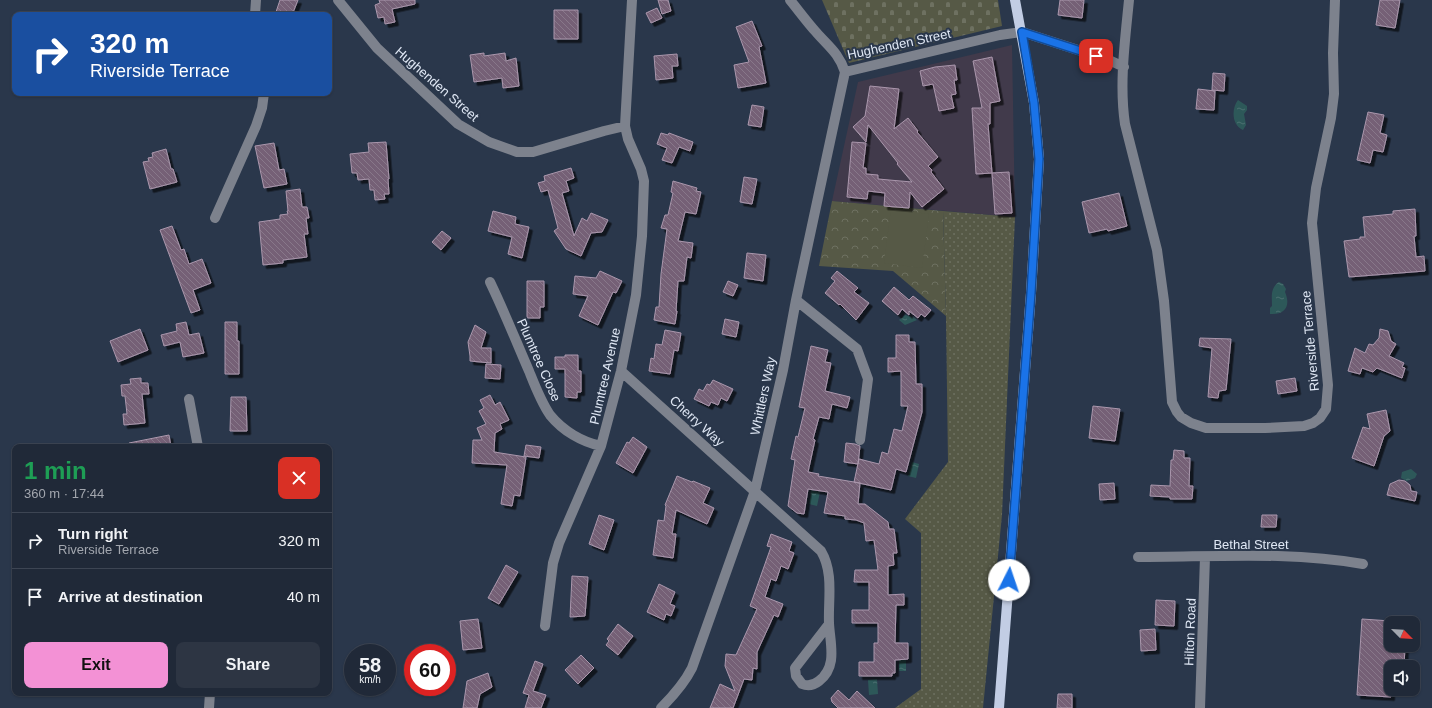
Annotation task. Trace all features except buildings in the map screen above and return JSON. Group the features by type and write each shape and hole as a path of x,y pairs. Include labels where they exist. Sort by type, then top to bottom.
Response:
{"main road":[{"path":"999,708 1031,293 1039,159 1037,125 1022,32 1015,0"}],"street":[{"path":"255,12 256,0"},
{"name":"Hughenden Street","path":"338,0 377,48 458,124 489,142 510,151 533,152 625,126"},
{"path":"625,126 632,0"},
{"name":"Hughenden Street","path":"790,0 815,32 837,54 842,62 845,72 1000,35 1022,32"},
{"name":"Riverside Terrace","path":"1129,0 1122,90 1125,124 1157,250 1164,301 1170,391 1172,402 1177,412 1186,420 1206,428 1265,428 1308,425 1320,418 1326,410 1328,385 1312,223 1316,188 1333,104 1335,0"},
{"path":"1022,32 1108,60 1124,67"},
{"name":"Whittlers Way","path":"661,708 681,686 692,668 755,491 783,370 796,300 845,72"},
{"path":"216,218 256,126 262,108 264,96"},
{"name":"Plumtree Avenue","path":"545,626 551,576 556,552 601,446 621,371 636,295 642,236 644,181 625,126"},
{"name":"Plumtree Close","path":"490,282 533,381 551,416 580,439 585,442 601,446"},
{"path":"796,300 857,349 868,379 860,440"},
{"name":"Cherry Way","path":"621,371 818,547 824,556 829,571 829,624 832,650 829,669 825,676 816,684 810,686 802,684 796,676 795,668 829,624"},
{"path":"189,399 197,444"},
{"name":"Bethal Street","path":"1138,557 1251,556 1329,560 1363,564"},
{"name":"Hilton Road","path":"1200,708 1205,557"},
{"path":"209,708 210,696"}],"shaded area":[{"path":"1012,45 1015,217 832,201 858,82"}],"green space":[{"path":"822,0 998,0 1002,26 849,63"},
{"path":"832,201 943,211 946,316 893,271 819,266"},
{"path":"891,209 929,214 922,268 884,263"},
{"path":"943,211 1015,217 1002,515 983,708 895,708 921,689 921,533 905,519 948,462"}],"water":[{"path":"1238,100 1247,106 1247,110 1244,114 1246,125 1243,130 1239,128 1234,117 1234,108"},
{"path":"1279,282 1283,284 1286,289 1287,305 1280,313 1270,314 1273,290"},
{"path":"905,315 913,317 917,320 905,325 899,320"},
{"path":"912,462 919,464 916,478 908,476"},
{"path":"1411,469 1417,474 1415,478 1407,481 1401,478 1402,472"},
{"path":"811,490 820,492 817,506 809,504"},
{"path":"899,659 906,659 906,671 899,671"},
{"path":"877,679 878,694 869,695 868,680"}],"route":[{"path":"1009,580 1031,293 1039,159 1037,125 1022,32 1096,56"}]}
